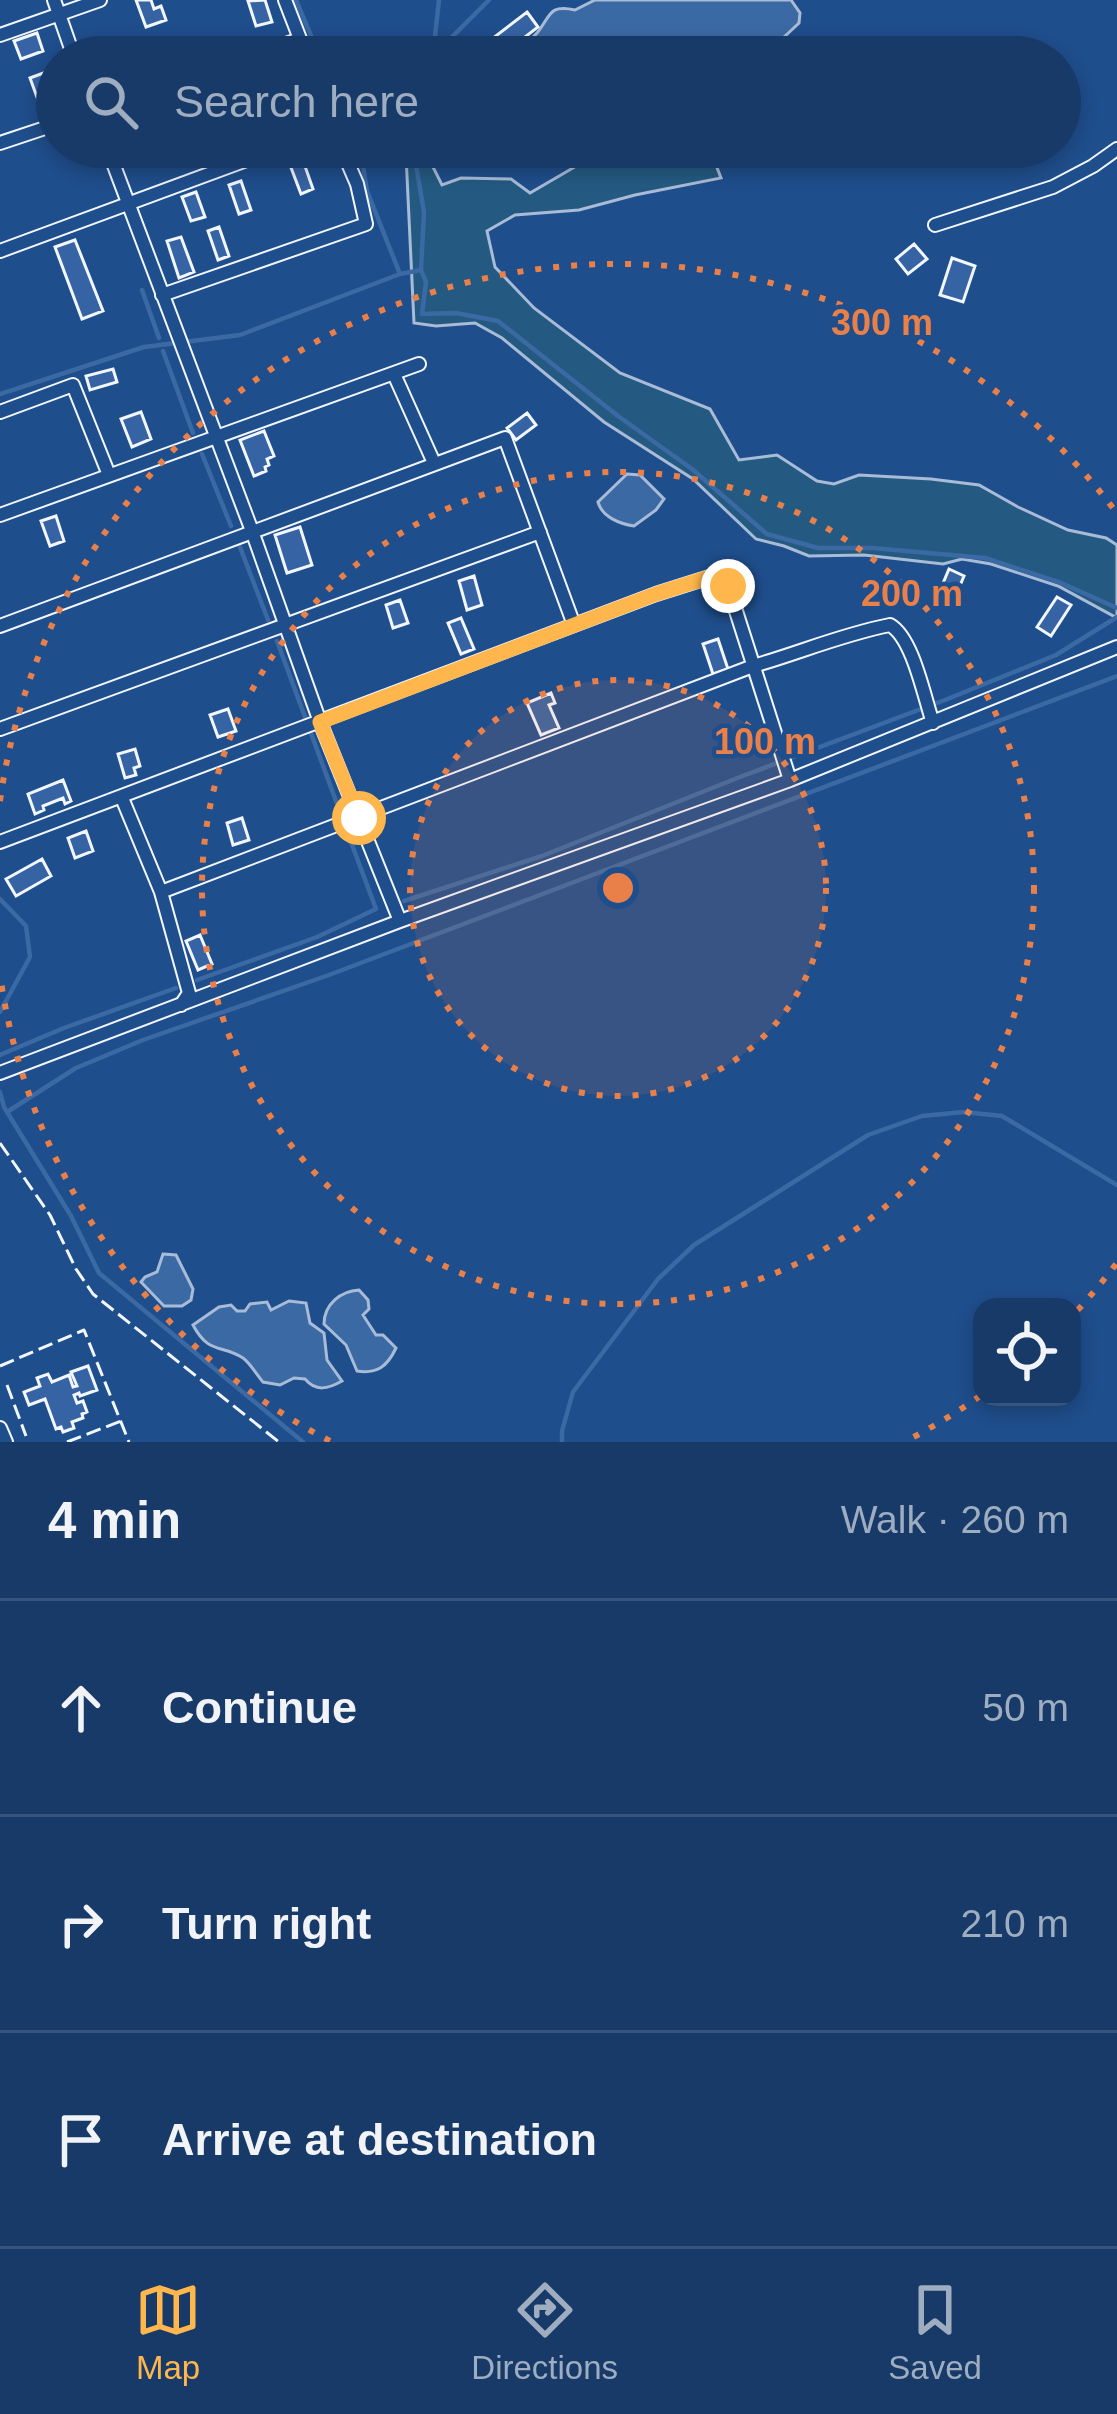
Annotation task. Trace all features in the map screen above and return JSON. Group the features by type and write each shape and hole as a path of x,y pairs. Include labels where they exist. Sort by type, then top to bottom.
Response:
{"street":[{"path":"54,0 67,36"},
{"path":"0,35 100,0"},
{"path":"285,0 299,36"},
{"path":"0,143 36,131"},
{"path":"935,225 1054,188 1117,149"},
{"path":"115,168 320,722 400,921"},
{"path":"0,251 224,168"},
{"path":"162,295 366,224 350,168"},
{"path":"0,515 419,364"},
{"path":"394,374 434,464"},
{"path":"0,412 73,385 109,475"},
{"path":"0,626 505,437 574,625"},
{"path":"0,729 540,532"},
{"path":"0,842 713,576 728,586 790,780"},
{"path":"161,892 753,666 855,632 890,625 899,630 933,723"},
{"path":"2,1072 790,780 1117,647"},
{"path":"122,798 161,892 189,993 181,1006"},
{"path":"0,1428 6,1442"}],"shaded area":[{"path":"595,0 791,0 800,13 799,23 785,36 535,36 555,10 575,10"},
{"path":"407,168 434,168 442,185 461,178 511,179 530,193 573,168 717,168 721,178 579,210 515,215 487,231 495,267 534,308 620,373 710,409 739,460 777,455 817,481 834,484 859,475 979,485 1068,530 1106,538 1117,545 1117,618 1058,586 991,564 962,559 943,564 864,555 809,556 756,539 693,479 604,422 502,338 475,323 414,323"},
{"path":"627,474 640,475 664,499 634,526 612,519 598,502"},
{"path":"163,1254 176,1255 193,1289 191,1300 182,1306 164,1306 141,1282 157,1272"},
{"path":"359,1290 368,1300 369,1309 363,1315 376,1335 383,1335 396,1348 376,1370 357,1371 346,1345 324,1324 335,1300"},
{"path":"289,1301 306,1303 310,1323 324,1333 327,1360 342,1381 322,1388 305,1379 280,1385 263,1382 243,1358 210,1345 193,1325 219,1307 231,1305 245,1311 250,1304 267,1302 271,1310"}],"building":[{"path":"136,0 151,0 154,9 161,6 166,20 146,27"},
{"path":"265,0 272,22 256,26 248,1"},
{"path":"527,12 538,27 526,36 496,36"},
{"path":"37,33 36,54 21,59 14,41"},
{"path":"291,168 306,168 313,189 301,194"},
{"path":"241,181 251,210 239,214 229,185"},
{"path":"196,192 205,217 191,221 182,197"},
{"path":"219,227 229,256 218,260 208,231"},
{"path":"181,237 194,272 179,278 167,241"},
{"path":"75,240 103,311 82,319 55,247"},
{"path":"914,244 927,259 908,274 896,259"},
{"path":"952,258 975,266 963,302 940,295"},
{"path":"113,369 117,382 90,390 86,376"},
{"path":"141,412 151,439 132,447 121,419"},
{"path":"527,413 536,425 516,440 507,428"},
{"path":"264,431 274,456 267,459 266,471 254,476 240,440"},
{"path":"56,516 64,541 50,546 41,521"},
{"path":"300,527 312,565 287,573 275,535"},
{"path":"949,569 964,576 951,607 936,600"},
{"path":"474,576 482,605 467,610 459,581"},
{"path":"1057,597 1071,605 1051,636 1037,627"},
{"path":"400,600 408,623 393,628 386,605"},
{"path":"461,618 474,649 461,654 448,623"},
{"path":"718,639 728,669 713,674 703,644"},
{"path":"551,693 555,703 549,705 559,728 541,735 527,703"},
{"path":"228,709 236,731 218,737 210,715"},
{"path":"135,749 140,766 134,768 136,775 125,778 118,754"},
{"path":"63,780 71,801 65,804 63,798 35,814 28,794"},
{"path":"242,818 249,840 233,845 227,823"},
{"path":"86,831 93,851 75,858 68,838"},
{"path":"42,859 51,876 16,896 6,879"},
{"path":"200,935 212,964 198,970 186,941"},
{"path":"88,1366 97,1390 74,1395 87,1412 72,1422 74,1428 56,1429 45,1399 29,1405 24,1392 40,1386 37,1378 48,1374 52,1382 69,1375 73,1387 77,1386 71,1372"}],"waterway":[{"path":"296,0 311,36"},
{"path":"435,36 439,0"},
{"path":"453,36 489,0"},
{"path":"363,168 367,191 400,274 421,270 426,282 422,314 456,313 498,321 692,469 767,534 818,548 985,558 1117,608"},
{"path":"417,168 424,212 421,270"},
{"path":"0,394 144,347 240,335 400,274"},
{"path":"142,290 159,338"},
{"path":"163,351 193,433"},
{"path":"202,454 231,526"},
{"path":"240,547 268,620"},
{"path":"404,901 542,856 945,700 1056,655 1117,617"},
{"path":"277,641 340,812"},
{"path":"7,1112 76,1068 143,1040 329,975 1117,676"},
{"path":"197,980 317,937 376,909 348,834"},
{"path":"0,899 26,926 30,957 0,1012"},
{"path":"0,1055 176,988"},
{"path":"0,1092 4,1107 71,1216 99,1273 303,1442"},
{"path":"562,1442 573,1392 658,1279 694,1245 868,1135 922,1116 964,1112 1002,1116 1117,1185"}],"fence":[{"path":"0,1143 50,1215 93,1294 279,1442"},
{"path":"0,1366 84,1330 129,1442"},
{"path":"7,1385 26,1436"},
{"path":"67,1442 121,1421"}],"route":[{"path":"359,818 320,722 656,594 713,576 728,586"}]}
